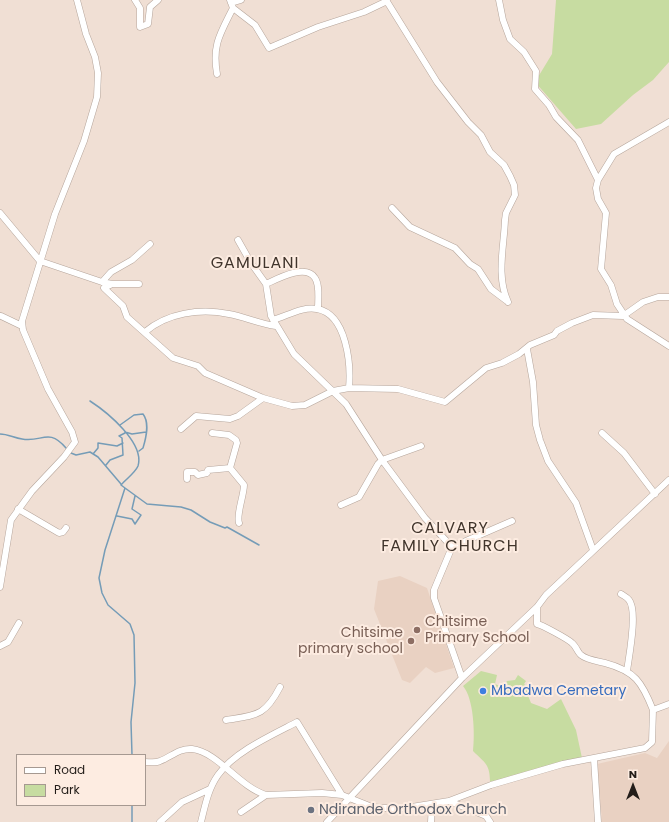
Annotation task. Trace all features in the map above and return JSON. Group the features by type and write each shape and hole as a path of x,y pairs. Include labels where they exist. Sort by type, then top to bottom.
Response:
{"street":[{"path":"0,587 11,520 32,491 64,457 75,442 72,432 48,389 22,326 22,315 55,214 84,141 97,97 98,73 96,57 86,34 77,0"},
{"path":"135,0 140,8 140,27 148,24 150,7 158,0"},
{"path":"217,74 214,60 215,50 231,4 241,0"},
{"path":"499,0 503,20 510,39 524,52 536,71 535,89 549,105 556,117 578,140 598,180"},
{"path":"231,4 255,25 267,47 271,48 318,27 364,12 386,1 437,82 468,122 481,135 490,152 504,165 514,186 515,195 506,213 501,273 501,283 507,301 491,289 478,269 470,264 455,248 410,227 392,208"},
{"path":"623,316 611,285 601,269 606,213 598,199 596,188 598,180 614,154 669,122"},
{"path":"0,213 40,261 102,282 112,284 139,284"},
{"path":"238,240 266,284 269,310 276,326 294,354 346,404 382,460 425,518 452,547"},
{"path":"102,282 111,272 132,260 150,244"},
{"path":"266,284 298,271 312,275 315,277 317,283 318,309"},
{"path":"112,284 104,288 107,293 111,294 123,306 127,317 173,358 198,366 205,373 264,398 299,406 316,400 333,391 349,388 398,389 445,402 479,372 502,363 527,348 554,336 557,331 572,323 593,315 623,316 669,346"},
{"path":"623,316 643,302 658,297 669,296"},
{"path":"273,320 302,310 318,309 334,318 341,331 348,359 349,388"},
{"path":"145,332 159,321 203,311 231,314 263,324 276,326"},
{"path":"0,315 22,326"},
{"path":"527,348 533,382 536,425 540,440 548,461 576,503 593,550"},
{"path":"181,429 196,416 230,419 238,416 264,398"},
{"path":"212,432 229,435 236,440 237,444 230,468"},
{"path":"602,432 624,453 655,494"},
{"path":"341,505 359,497 378,464 382,460 421,446"},
{"path":"187,479 188,472 195,472 198,475 207,473 208,470 230,468"},
{"path":"230,468 244,486 242,504 238,518 239,522"},
{"path":"328,822 383,761 462,678 537,607 546,595 593,550 669,480"},
{"path":"18,509 59,533 63,532 66,528"},
{"path":"462,678 434,598 434,590 452,547 512,521"},
{"path":"0,539 6,544"},
{"path":"621,594 629,600 633,610 633,628 627,671"},
{"path":"146,762 157,762 178,752 192,749 213,757 259,793 266,795 322,793 342,795 372,807 389,809 449,801 471,791 564,764 594,760 649,746 652,742 653,710 638,680 627,671 580,655 572,642 553,632 544,625 537,624 537,607"},
{"path":"0,646 8,642 19,623"},
{"path":"226,720 257,715 266,709 280,687"},
{"path":"653,710 669,704"},
{"path":"202,822 210,789 224,767 254,745 297,722 342,795"},
{"path":"594,760 598,822"},
{"path":"160,822 182,802 210,789"},
{"path":"241,812 266,795"},
{"path":"449,801 486,816 490,822"},
{"path":"431,822 432,804"}],"shaded area":[{"path":"400,576 427,588 454,668 435,673 426,667 410,683 402,680 374,609 378,581"},
{"path":"669,741 669,822 602,822 597,764 645,753 657,758"}],"green space":[{"path":"556,0 669,0 669,62 653,80 633,95 601,124 576,129 535,82 552,54"},
{"path":"481,671 497,675 495,684 503,687 507,681 515,680 518,675 526,681 524,684 530,688 527,693 531,703 547,709 561,699 576,730 582,758 490,782 488,767 473,751 474,726 472,708 467,692 463,686"}],"waterway":[{"path":"90,401 115,420 123,429 136,448 139,457 137,469 121,485 125,488 105,550 99,578 102,593 108,605 130,624 134,635 135,683 131,722 132,754"},
{"path":"120,425 134,415 143,414 147,431 143,448 139,451"},
{"path":"125,432 132,434 146,432"},
{"path":"106,465 110,460 123,455 122,438 119,436 125,433"},
{"path":"0,434 29,440 45,437 54,438 66,448"},
{"path":"93,454 98,448 98,443 117,446 123,443"},
{"path":"71,453 76,455 90,452 98,457 121,484"},
{"path":"125,488 147,504 181,507 191,510 210,522 225,528 227,527 259,545"},
{"path":"117,516 132,519 135,524 141,515 132,509 135,496"},
{"path":"132,806 132,822"}],"place":[{"name":"Chitsime Primary School","path":"417,630"},
{"name":"Chitsime primary school","path":"411,641"},
{"name":"Mbadwa Cemetary","path":"483,691"},
{"name":"Ndirande Orthodox Church","path":"311,810"}],"district":[{"name":"GAMULANI","path":"255,264"},
{"name":"CALVARY FAMILY CHURCH","path":"450,538"}]}
